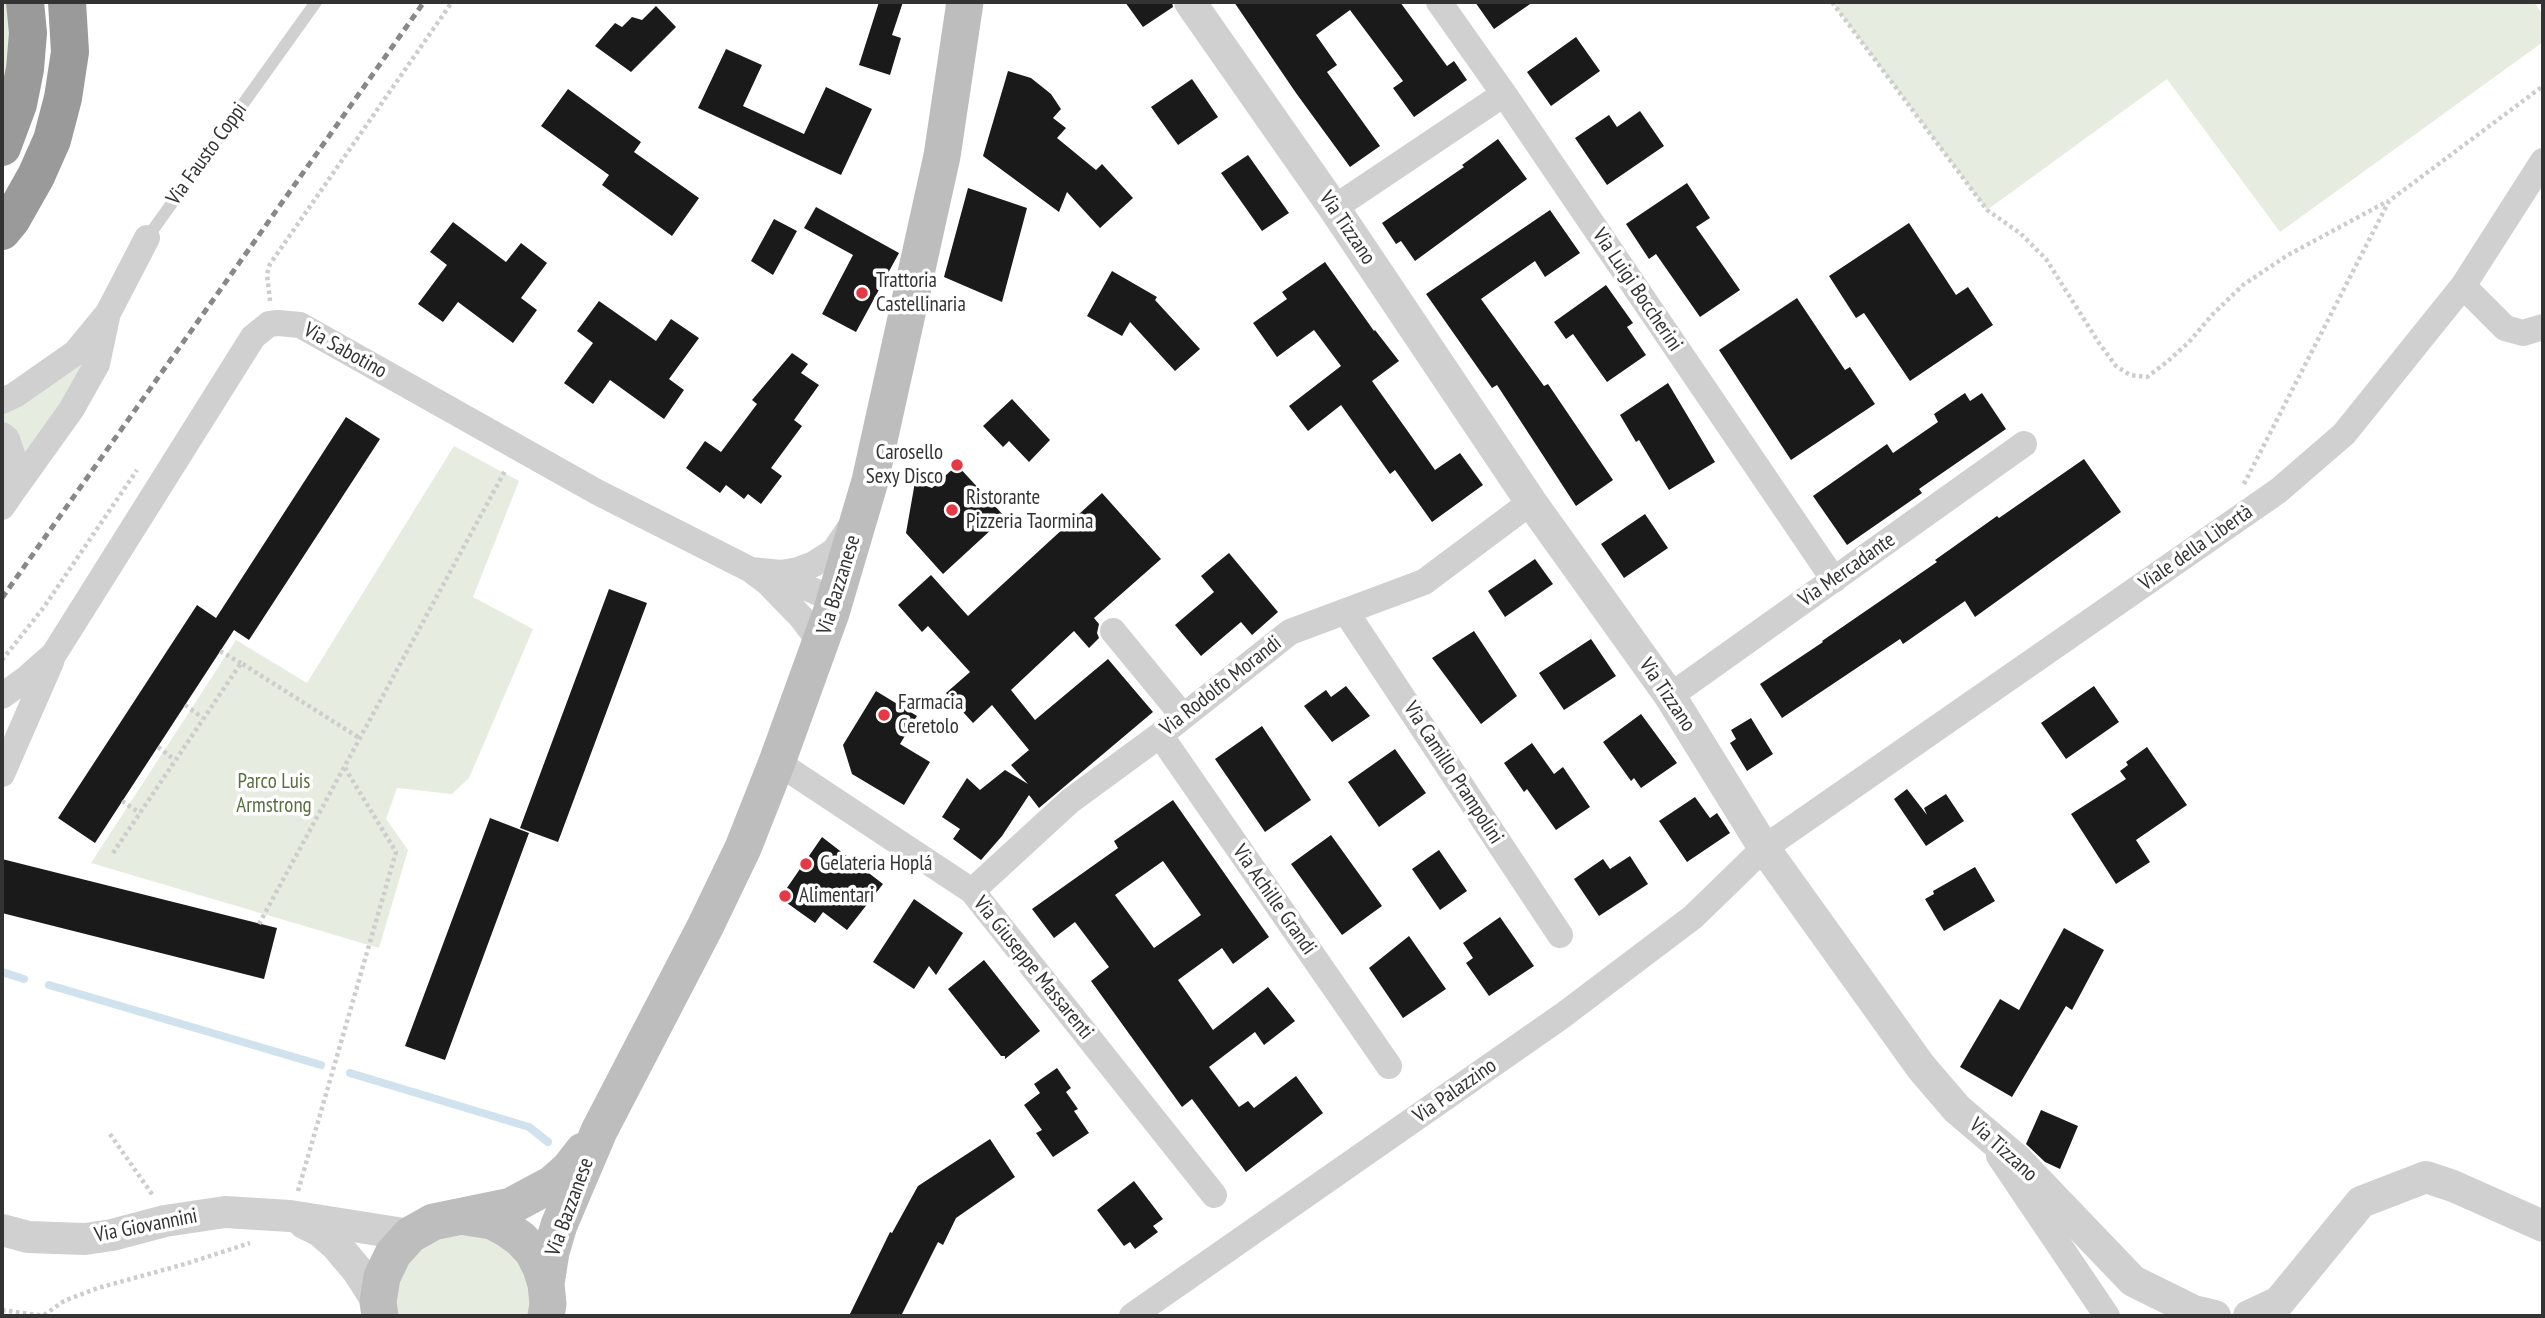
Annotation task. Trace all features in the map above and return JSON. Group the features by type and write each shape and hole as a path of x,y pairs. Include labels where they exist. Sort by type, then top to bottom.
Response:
{"highway":[{"path":"2,147 18,104 25,69 28,33 25,2"},
{"path":"2,231 36,176 52,140 63,98 70,52 67,2"}],"main road":[{"name":"Via Bazzanese","path":"550,1305 551,1252 559,1225 598,1131 705,927 743,848 778,762 835,600 870,481 942,156 965,2"},
{"name":"Via Bazzanese","path":"379,1309 382,1277 393,1254 410,1235 433,1222 511,1206 552,1184 569,1169 598,1131"},
{"name":"Via Bazzanese","path":"458,1217 492,1221 521,1239 541,1268 550,1305"}],"street":[{"name":"Via Tizzano","path":"1190,2 1334,208 1531,502 1670,696 1764,848 1922,1067 1957,1109 2017,1160 2133,1281 2194,1311 2215,1316"},
{"name":"Via Luigi Boccherini","path":"1439,2 1834,580"},
{"path":"1334,208 1504,94"},
{"name":"Viale della Libertà","path":"1764,848 2278,491 2344,434 2463,286 2543,161"},
{"name":"Via Fausto Coppi","path":"2,401 15,396 75,353 108,313 148,238"},
{"path":"2463,286 2505,328 2524,334 2543,327"},
{"name":"Via Fausto Coppi","path":"7,499 71,410 97,364 108,313"},
{"name":"Via Sabotino","path":"2,696 54,654 253,337 269,324 300,325 597,492 760,571"},
{"name":"Via Fausto Coppi","path":"2,435 7,439 15,463 7,499"},
{"name":"Via Mercadante","path":"1670,696 2024,444"},
{"name":"Via Rodolfo Morandi","path":"972,891 1070,801 1160,735 1290,632 1424,582 1531,502"},
{"path":"760,571 798,570 814,564 834,551 860,516"},
{"path":"760,571 835,600"},
{"path":"760,571 821,643"},
{"name":"Via Camillo Prampolini","path":"1346,612 1560,935"},
{"path":"1114,631 1183,716"},
{"path":"2,769 54,654"},
{"name":"Via Achille Grandi","path":"1160,735 1389,1066"},
{"name":"Via Giuseppe Massarenti","path":"778,762 972,891 1214,1195"},
{"name":"Via Palazzino","path":"1132,1316 1562,1016 1693,917 1764,848"},
{"path":"1983,1131 2107,1316"},
{"path":"2249,1316 2279,1302 2361,1202 2426,1177 2453,1186 2543,1226"},
{"name":"Via Giovannini","path":"2,1230 28,1237 85,1239 172,1220 225,1212 290,1216 410,1235"},
{"path":"290,1216 320,1231 336,1245 358,1271 379,1309"}],"lane":[{"name":"Via Fausto Coppi","path":"148,238 316,2"}],"path":[{"path":"1832,2 1987,210 2020,233 2046,260 2116,366 2130,374 2147,377 2189,342 2212,315 2244,285 2288,255 2389,201 2543,86"},
{"path":"2235,490 2244,484 2389,201"},
{"path":"260,924 518,447"},
{"path":"220,651 360,739"},
{"path":"113,853 241,663"},
{"path":"185,705 203,718"},
{"path":"158,747 176,760"},
{"path":"2,1310 44,1315 65,1301 98,1288 267,1238 290,1216 327,1098 396,852 345,768"},
{"path":"122,801 140,813"},
{"path":"110,1134 172,1220"}],"green space":[{"path":"2,2 11,2 13,8 2,110"},
{"path":"1832,2 2534,2 2543,15 2543,42 2280,232 2167,79 1987,210"},
{"path":"93,351 24,463 9,429 2,420 2,410"},
{"name":"Parco Luis Armstrong","path":"454,446 519,481 473,597 533,629 469,778 452,794 397,788 386,819 408,850 379,948 91,863 236,640 307,683"},
{"path":"479,1229 519,1251 536,1316 393,1316 400,1266 433,1234"}],"building":[{"path":"879,2 903,2 892,35 901,38 890,75 859,65"},
{"path":"1125,2 1172,2 1173,7 1143,27"},
{"path":"1234,2 1400,2 1447,66 1454,61 1467,80 1414,117 1393,88 1403,81 1350,10 1316,35 1337,65 1327,72 1380,146 1350,167"},
{"path":"1475,2 1533,2 1494,29"},
{"path":"656,6 676,27 631,72 595,46 615,23 622,27 632,17 642,20"},
{"path":"1576,37 1600,71 1551,106 1527,72"},
{"path":"726,49 762,65 743,106 804,134 826,87 872,109 841,175 698,108"},
{"path":"1008,71 1031,78 1051,94 1061,109 1053,118 1066,128 1057,138 1096,170 1102,164 1133,198 1100,228 1067,192 1059,212 983,156"},
{"path":"1192,79 1218,117 1178,145 1151,107"},
{"path":"568,89 641,142 634,152 699,198 672,236 602,185 609,175 541,126"},
{"path":"1640,111 1664,146 1607,185 1575,138 1609,115 1617,127"},
{"path":"1498,139 1527,179 1415,261 1401,241 1396,244 1382,223 1464,167 1462,165"},
{"path":"1248,155 1289,213 1262,231 1221,173"},
{"path":"1687,183 1710,218 1696,227 1740,290 1700,317 1656,254 1649,259 1626,224"},
{"path":"968,188 1027,208 1002,302 944,277"},
{"path":"816,207 899,253 856,332 822,314 853,255 804,228"},
{"path":"1550,210 1580,253 1545,277 1535,261 1481,299 1544,386 1548,384 1613,480 1576,506 1497,385 1492,388 1426,294"},
{"path":"774,219 797,231 773,275 751,261"},
{"path":"453,222 506,262 521,243 547,263 521,298 537,310 513,343 458,302 443,322 418,304 447,265 430,252"},
{"path":"1909,223 1956,295 1968,287 1993,325 1910,381 1864,313 1856,318 1829,276"},
{"path":"1325,262 1399,361 1372,381 1435,470 1460,453 1483,485 1432,522 1395,470 1390,474 1341,405 1308,431 1289,406 1341,366 1314,330 1277,357 1253,323 1287,299 1282,292"},
{"path":"1112,271 1157,297 1155,300 1200,349 1175,371 1130,322 1122,336 1087,316"},
{"path":"1606,285 1633,323 1627,327 1646,355 1607,382 1573,334 1566,339 1554,322"},
{"path":"1797,298 1845,370 1850,367 1875,404 1791,460 1719,350"},
{"path":"599,301 656,341 671,319 699,338 669,379 684,390 664,419 610,380 593,404 564,383 593,343 577,331"},
{"path":"792,353 808,364 801,373 819,385 794,420 802,426 771,468 782,476 761,504 748,494 744,499 726,485 720,493 686,468 705,441 721,452 757,404 752,400"},
{"path":"1668,383 1715,462 1669,490 1639,440 1636,442 1620,415"},
{"path":"1965,393 1970,401 1982,393 2006,429 1919,489 1922,493 1847,545 1813,496 1887,444 1893,453 1938,422 1934,414"},
{"path":"1012,399 1050,440 1029,462 1009,441 1003,447 983,426"},
{"path":"346,417 380,439 249,640 234,630 95,843 58,818 197,605 216,618"},
{"path":"2084,459 2121,512 1975,617 1965,601 1903,644 1900,639 1782,718 1760,684 1937,562 1935,560 1997,516 1999,518"},
{"path":"957,465 1005,517 943,574 906,533 915,482 932,488"},
{"path":"1102,493 1161,559 1094,618 1099,624 1099,638 1089,648 1074,631 1011,690 1035,720 1108,659 1153,712 1039,808 1029,795 1002,836 981,860 953,839 960,829 942,817 967,778 980,790 1005,770 1028,784 1011,765 1029,750 992,705 973,723 946,693 970,672 928,626 922,632 898,605 931,575 968,616"},
{"path":"1645,514 1668,548 1624,578 1601,544"},
{"path":"1229,553 1278,612 1252,635 1241,622 1201,656 1175,625 1214,592 1201,576"},
{"path":"1535,559 1553,584 1505,617 1488,591"},
{"path":"609,589 647,603 558,842 520,828"},
{"path":"1474,631 1517,696 1481,724 1432,658"},
{"path":"1591,639 1616,676 1564,710 1539,673"},
{"path":"1346,686 1370,716 1332,742 1304,706 1326,690 1331,697"},
{"path":"2094,686 2119,722 2066,759 2041,723"},
{"path":"876,691 917,716 900,744 930,762 904,805 852,774 843,745"},
{"path":"1641,714 1677,763 1641,788 1634,778 1631,781 1603,742"},
{"path":"1751,718 1773,754 1747,771 1730,743 1736,739 1731,730"},
{"path":"1262,726 1311,800 1265,832 1215,759"},
{"path":"1532,743 1554,774 1563,767 1590,807 1556,830 1527,789 1524,792 1504,763"},
{"path":"2147,747 2187,805 2136,840 2150,862 2116,884 2071,814 2126,779 2120,771 2128,765 2126,762"},
{"path":"1395,749 1426,793 1379,827 1348,782"},
{"path":"1907,789 1927,815 1924,808 1946,794 1964,821 1926,846 1894,799"},
{"path":"1695,797 1710,818 1717,813 1730,833 1687,862 1659,821"},
{"path":"1173,800 1269,937 1233,964 1222,948 1178,980 1213,1030 1268,987 1295,1021 1264,1045 1255,1032 1209,1067 1239,1107 1248,1101 1254,1108 1296,1076 1323,1113 1246,1172 1192,1099 1182,1107 1091,981 1109,967 1075,922 1054,938 1032,909 1118,848 1114,841","holes":["1163,861 1201,915 1154,948 1115,895"]},
{"path":"490,818 529,833 445,1060 405,1046"},
{"path":"1331,835 1382,906 1342,935 1291,864"},
{"path":"822,837 883,884 847,930 823,912 815,923 780,898"},
{"path":"1439,850 1467,891 1440,910 1412,869"},
{"path":"1630,856 1648,884 1599,916 1574,879 1603,859 1610,869"},
{"path":"2,859 277,928 264,979 2,913"},
{"path":"1975,867 1995,901 1944,931 1925,899 1934,894 1933,891"},
{"path":"914,899 963,933 936,975 929,966 914,989 873,962"},
{"path":"1500,917 1534,966 1489,996 1466,963 1473,958 1463,943"},
{"path":"2064,928 2104,950 2072,1010 2066,1006 2012,1097 1960,1067 2000,999 2019,1010"},
{"path":"1409,936 1446,989 1403,1018 1369,968"},
{"path":"984,960 1040,1031 1005,1059 948,989"},
{"path":"1057,1068 1071,1088 1066,1092 1078,1109 1074,1111 1089,1133 1053,1157 1036,1133 1042,1130 1024,1105 1040,1093 1034,1084"},
{"path":"2041,1110 2078,1126 2060,1169 2045,1162 2026,1144"},
{"path":"990,1139 1015,1177 956,1218 943,1245 938,1242 901,1316 849,1316 890,1232 892,1233 918,1186"},
{"path":"1134,1181 1163,1219 1153,1226 1158,1232 1135,1249 1130,1242 1124,1246 1097,1210"}],"waterway":[{"path":"2,972 24,979"},
{"path":"49,985 321,1065"},
{"path":"350,1073 529,1127 548,1142"}],"railway":[{"path":"2,598 424,2"}],"place":[{"name":"Trattoria Castellinaria","path":"862,293"},
{"name":"Carosello Sexy Disco","path":"957,465"},
{"name":"Ristorante Pizzeria Taormina","path":"952,510"},
{"name":"Farmacia Ceretolo","path":"884,715"},
{"name":"Gelateria Hoplá","path":"806,864"},
{"name":"Alimentari","path":"785,896"}]}
